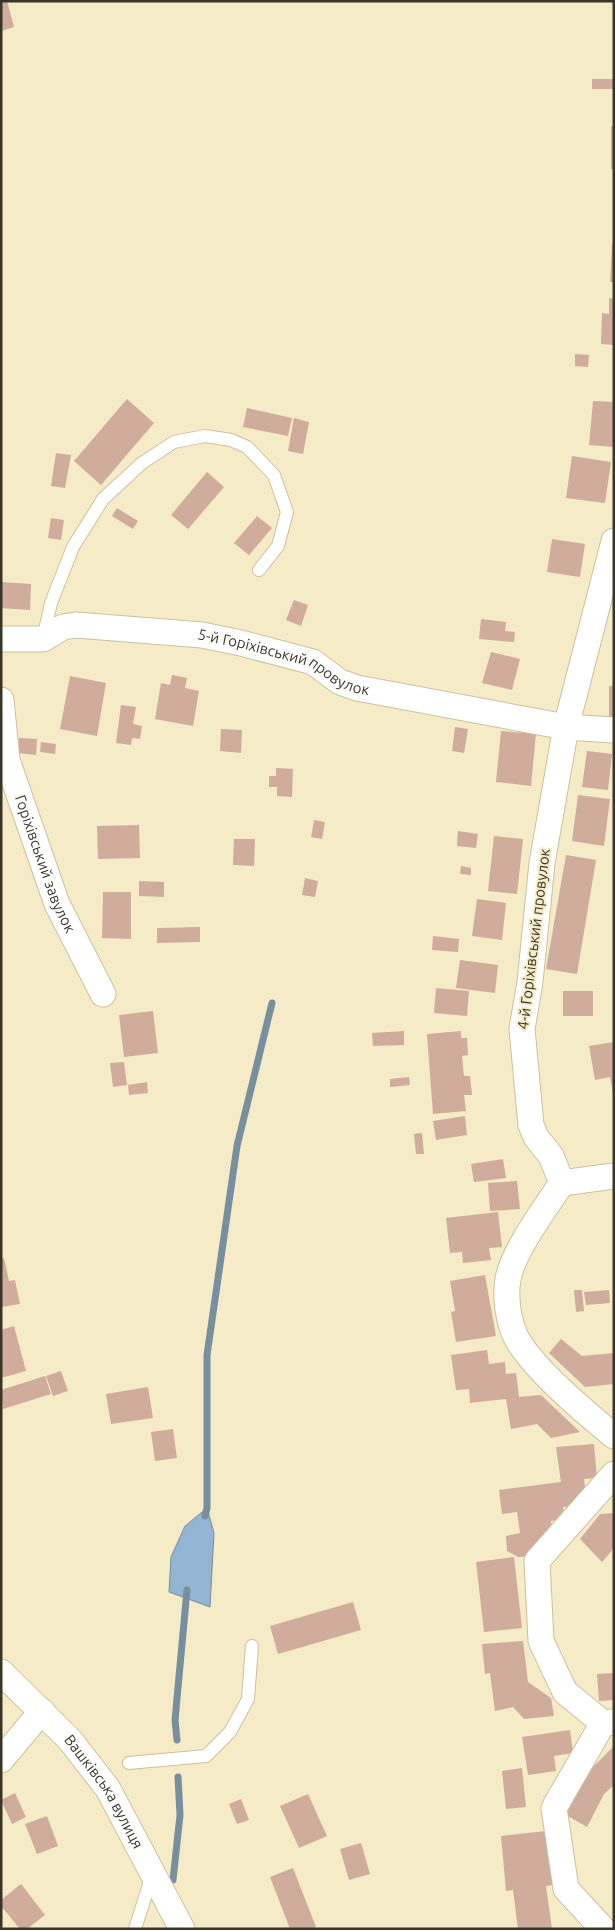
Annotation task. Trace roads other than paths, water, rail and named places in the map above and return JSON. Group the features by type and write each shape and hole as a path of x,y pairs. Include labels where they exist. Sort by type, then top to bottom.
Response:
{"street":[{"path":"566,727 614,541"},
{"name":"5-й Горіхівський провулок","path":"1,639 43,639 63,627 76,625 202,635 313,662 340,682 356,688 566,727 614,730"},
{"name":"Горіхівський завулок","path":"1,700 7,760 10,769 57,904 102,994"},
{"name":"4-й Горіхівський провулок","path":"562,1183 551,1156 536,1137 531,1124 522,1029 530,982 542,863 566,727"},
{"path":"614,1176 562,1183 526,1237 508,1278 507,1296 509,1315 515,1336 532,1360 614,1436"},
{"path":"603,1929 566,1889 554,1808 608,1723 564,1692 541,1641 537,1561 614,1474"},
{"name":"Вашківська вулиця","path":"1,1672 70,1740 108,1789 182,1929"},
{"path":"1,1760 42,1711"}],"lane":[{"path":"43,639 51,602 73,547 103,499 142,463 174,442 205,436 231,440 247,447 274,475 287,512 278,546 259,570"},
{"path":"129,1763 206,1756 230,1732 248,1699 252,1646"},
{"path":"135,1929 152,1875"}],"water":[{"path":"207,1508 214,1533 210,1607 169,1592 171,1557 185,1526"}],"waterway":[{"path":"205,1516 207,1508 207,1355 237,1146 272,1003"},
{"path":"177,1740 175,1720 187,1590"},
{"path":"173,1880 180,1815 178,1777"}]}
